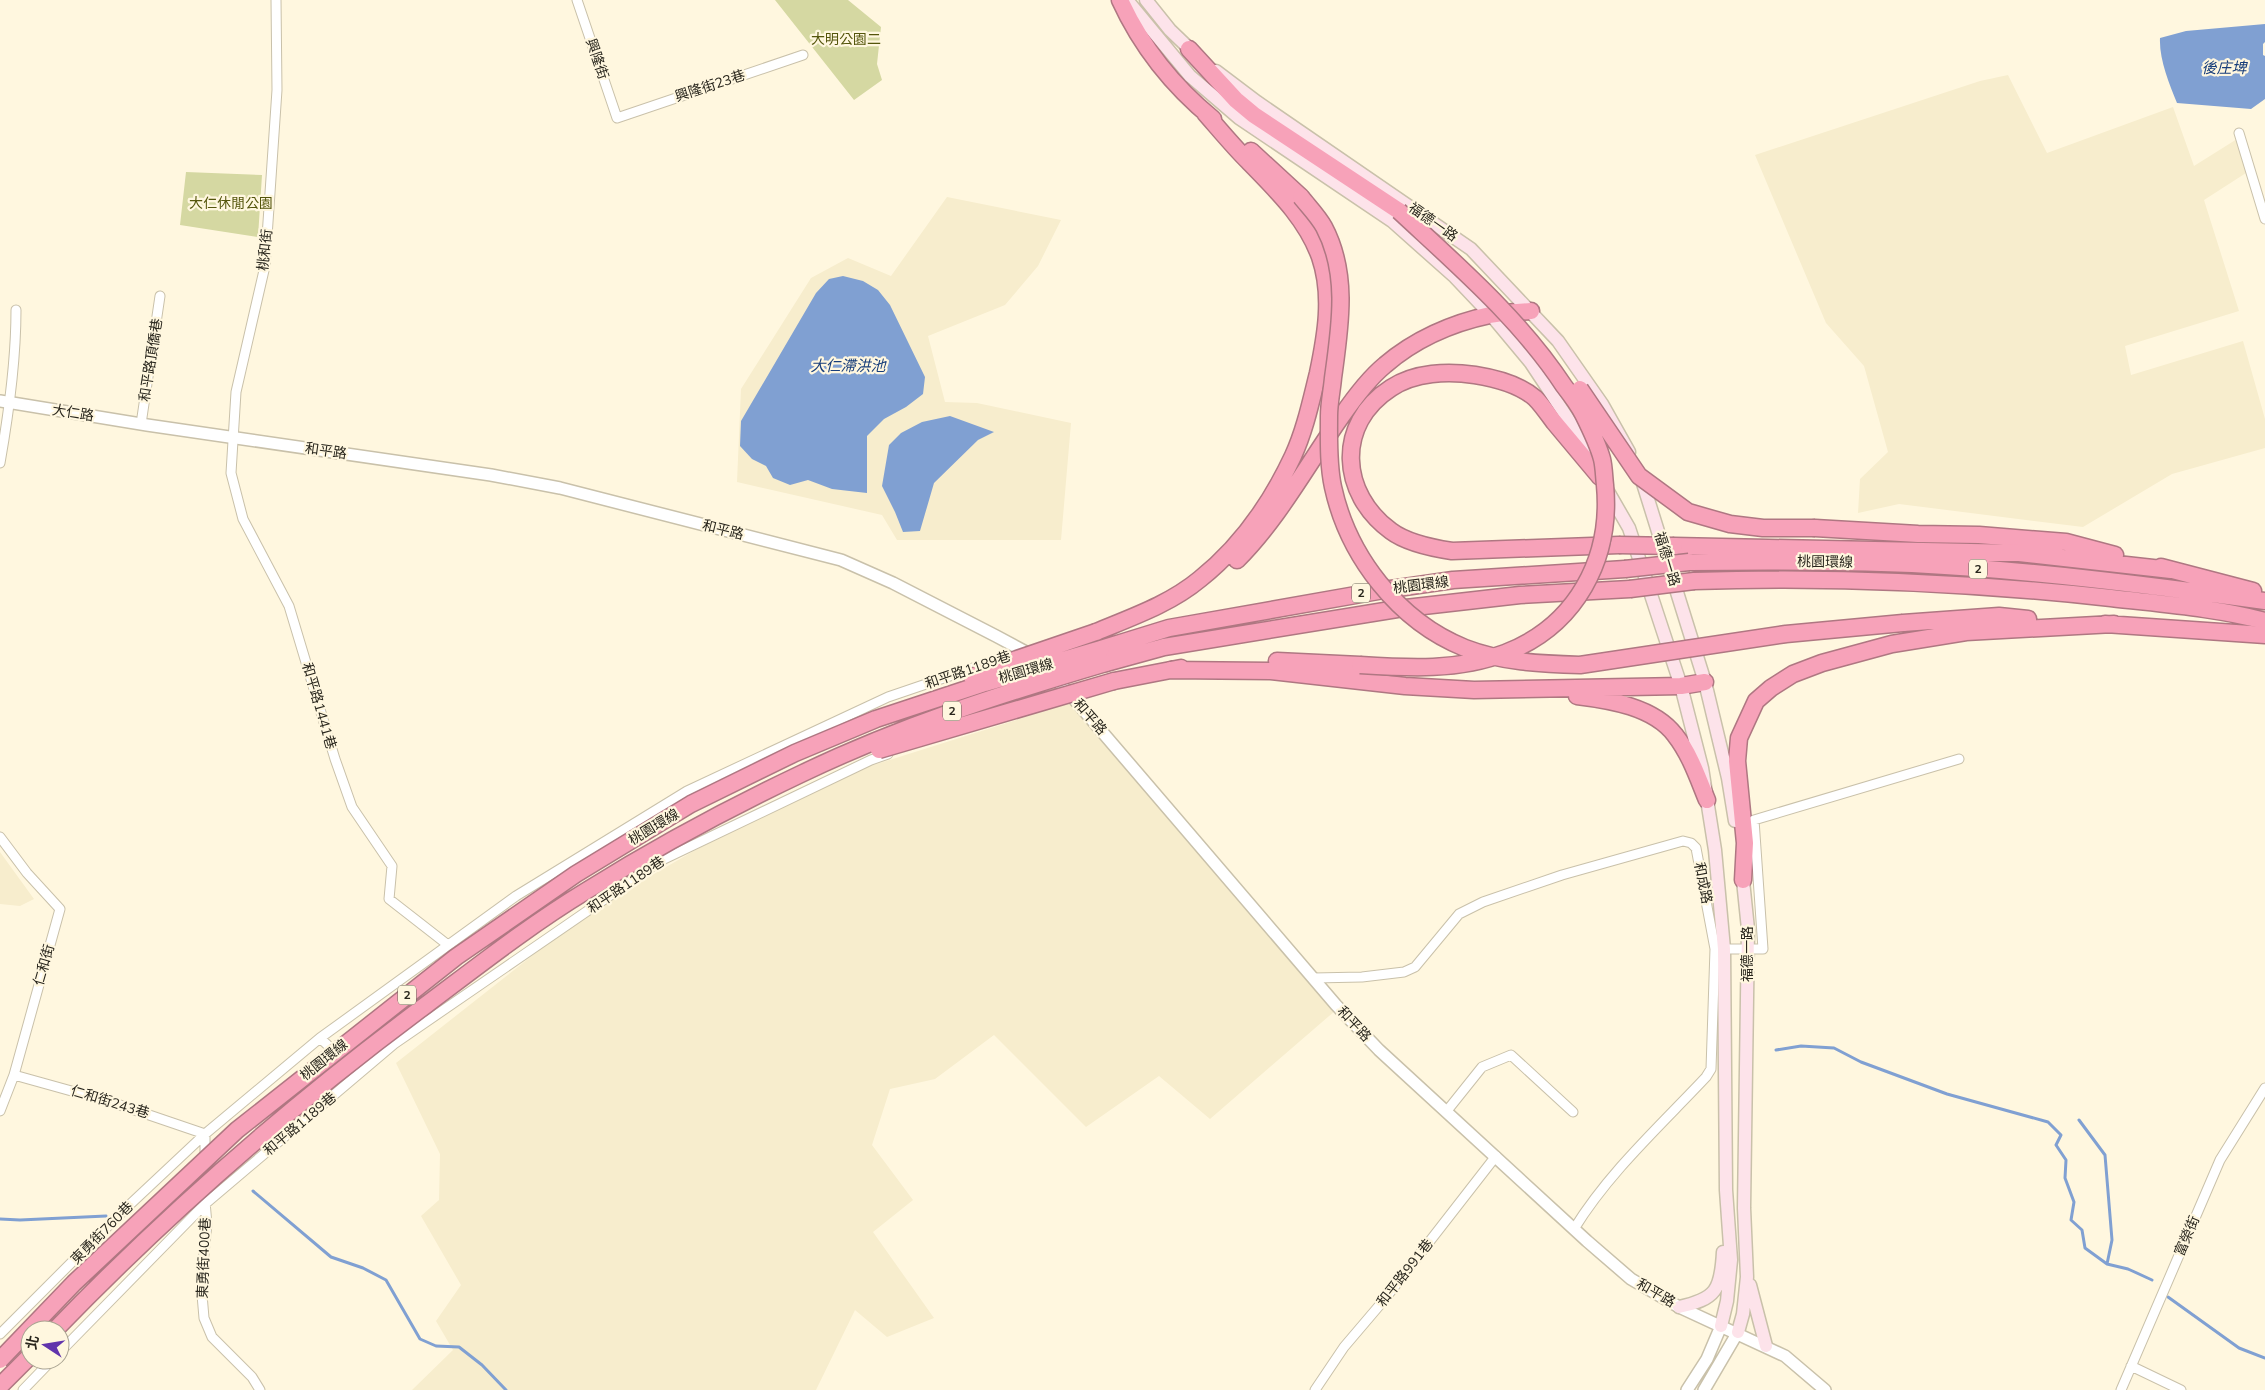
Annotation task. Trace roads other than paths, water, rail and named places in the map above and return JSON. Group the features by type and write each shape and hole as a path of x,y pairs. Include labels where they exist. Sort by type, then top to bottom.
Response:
{"highway":[{"path":"1120,0 1130,23 1155,60 1182,91 1205,113 1280,175 1301,196 1323,225 1334,250 1342,305 1329,421 1329,455 1333,486 1340,513 1373,575 1392,599 1436,633 1464,648 1492,656 1546,665 1580,665 1786,634 1999,616 2265,635"},
{"path":"1189,49 1236,100 1254,115 1449,244 1486,278 1554,353 1639,476 1676,505 1695,514 1730,524 1763,528 1815,528 1918,534 1979,535 2066,542 2265,594"},
{"path":"1096,632 1173,598 1199,581 1240,542 1264,506 1293,456 1308,413 1321,359 1327,312 1327,281 1312,238 1284,197 1232,144 1205,113"},
{"path":"802,773 1114,681 1170,670 1239,659 1408,668 1470,663 1506,653 1551,627 1580,596 1591,574 1604,537 1607,507 1602,460 1582,413 1549,362 1498,304 1399,211"},
{"path":"876,719 1017,659 1096,632 1157,614 1211,582 1236,561 1266,527 1356,397 1385,365 1410,346 1443,329 1491,314 1532,311"},
{"path":"1600,477 1534,398 1506,383 1455,372 1409,379 1391,388 1376,399 1362,417 1353,438 1350,460 1352,478 1362,499 1392,532 1429,547 1452,551 1619,545 2019,553 2172,570"},
{"name":"桃園環線","path":"64,1320 88,1295 250,1146 359,1055 469,972 584,891 704,824 802,773 884,737 1104,656 1169,628 1384,590 1453,580 1690,562 1824,562 1989,569 2265,600"},
{"name":"桃園環線","path":"0,1360 74,1283 237,1130 456,957 576,874 691,804 795,753 876,719 985,683 1104,656 1397,609 1520,595 1630,589 1694,581 1777,578 1916,582 2073,594 2168,605 2265,621"},
{"path":"1743,880 1745,843 1737,761 1739,738 1756,701 1771,688 1793,674 1822,662 1892,644 1976,631 2114,624"},
{"path":"1170,670 1271,671 1405,686 1474,690 1682,686 1705,682"},
{"path":"1526,690 1590,698 1618,704 1636,709 1656,718 1674,734 1690,757 1708,800"},
{"path":"0,1386 20,1366"}],"main road":[{"name":"福德一路","path":"1127,0 1190,76 1239,118 1392,221 1455,277 1491,314 1531,363 1578,434 1629,528 1682,686 1708,800 1720,949 1726,1190 1731,1260 1727,1301 1721,1326"},
{"name":"福德一路","path":"1146,0 1170,30 1189,49 1257,102 1472,249 1558,341 1622,435 1644,481 1705,682 1734,809 1743,880 1748,929 1744,1208 1747,1277 1743,1314 1738,1332"},
{"path":"1471,295 1481,301 1489,302 1497,291 1501,278"},
{"path":"1679,1307 1702,1302 1715,1291 1723,1262 1726,1190"},
{"path":"1747,1277 1766,1346"}],"street":[{"name":"桃和街","path":"233,438 236,392 265,266 277,90 276,0"},
{"name":"興隆街","path":"577,0 617,118"},
{"name":"興隆街23巷","path":"617,118 803,55"},
{"path":"2239,133 2265,219"},
{"name":"和平路頂僑巷","path":"144,425 160,296"},
{"path":"0,463 16,310"},
{"name":"大仁路","path":"6,402 144,425"},
{"name":"和平路","path":"144,425 491,475 560,488 841,560 893,583 1024,651 1068,692 1378,1050 1574,1229 1631,1278 1679,1307 1738,1332 1785,1356 1825,1390"},
{"name":"和平路1441巷","path":"233,438 231,473 242,519 289,606 329,742 352,807 392,866 388,899 448,945"},
{"name":"和平路1189巷","path":"205,1134 320,1038 516,896 687,791 888,697 1024,651"},
{"name":"和平路1189巷","path":"70,1342 205,1204 394,1044 660,861 871,760 1068,692"},
{"path":"1574,1229 1588,1207 1614,1175 1706,1077 1711,1068 1720,949 1763,949 1754,820 1959,759"},
{"name":"仁和街","path":"0,837 27,873 60,909 14,1075 0,1111"},
{"name":"和成路","path":"1314,978 1362,977 1404,972 1414,967 1459,914 1483,902 1562,875 1682,841 1696,848 1720,949"},
{"path":"320,1038 359,1074"},
{"path":"1446,1112 1482,1067 1511,1055 1573,1112"},
{"name":"仁和街243巷","path":"14,1075 102,1099 205,1134"},
{"name":"富榮街","path":"2121,1390 2220,1160 2265,1088"},
{"name":"東勇街400巷","path":"205,1134 205,1204 207,1224 201,1283 204,1318 212,1337 252,1377 260,1390"},
{"name":"東勇街760巷","path":"0,1334 124,1210 205,1134"},
{"name":"和平路991巷","path":"1314,1390 1344,1347 1384,1300 1496,1156"},
{"path":"1687,1390 1706,1360 1721,1326"},
{"path":"1704,1390 1738,1332"},
{"path":"2131,1366 2181,1390"},
{"path":"23,1390 42,1370"}],"water":[{"name":"後庄埤","path":"2265,24 2263,55 2265,56 2265,99 2251,109 2177,103 2163,63 2160,38 2186,31"},
{"name":"大仁滯洪池","path":"843,276 863,281 878,290 890,305 925,377 923,394 906,407 884,419 867,436 867,493 832,489 808,480 790,485 773,478 766,466 752,459 740,446 741,421 816,293 829,279"},
{"path":"950,416 994,432 978,440 934,483 920,531 903,532 882,486 889,445 901,433 922,422"}],"waterway":[{"path":"1776,1050 1801,1046 1834,1048 1861,1062 1947,1094 2048,1122 2061,1135 2056,1145 2066,1160 2065,1178 2074,1202 2071,1220 2082,1230 2085,1248 2107,1264 2128,1269 2152,1280"},
{"path":"2079,1120 2105,1155 2112,1240 2107,1264"},
{"path":"253,1191 331,1257 363,1268 386,1280 420,1339 436,1346 459,1347 482,1365 506,1390"},
{"path":"0,1219 20,1220 106,1216"},
{"path":"2168,1297 2239,1348 2265,1358"}],"park label":[{"name":"大明公園二","path":"846,39"},
{"name":"大仁休閒公園","path":"231,203"}]}
